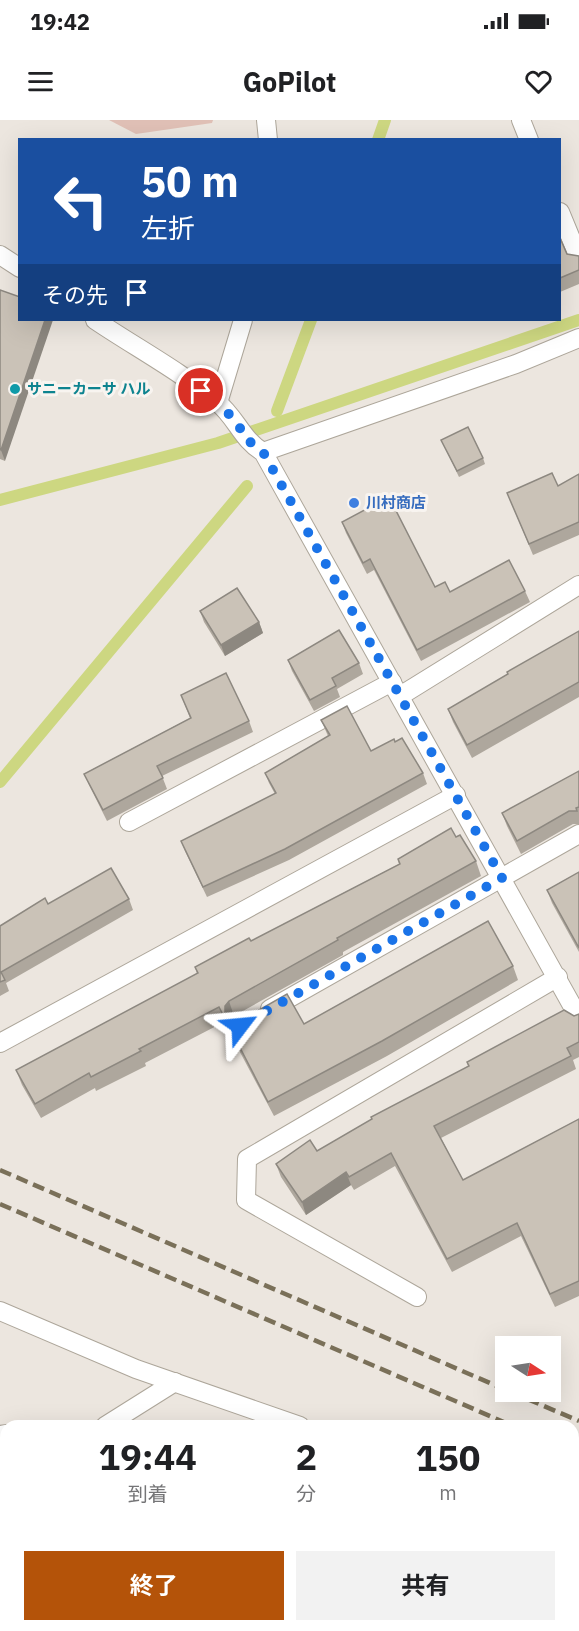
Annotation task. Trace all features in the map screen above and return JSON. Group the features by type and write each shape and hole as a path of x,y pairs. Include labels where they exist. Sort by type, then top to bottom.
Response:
{"street":[{"path":"266,120 268,138"},
{"path":"520,120 528,138"},
{"path":"561,214 579,258"},
{"path":"0,255 18,267"},
{"path":"96,321 218,403 256,448 396,689 558,976 579,1018"},
{"path":"218,403 243,321"},
{"path":"256,448 516,364 579,338"},
{"path":"129,822 396,689 579,585"},
{"path":"0,1042 456,795"},
{"path":"250,1020 579,834"},
{"path":"417,1297 246,1200 247,1159 558,976"},
{"path":"0,1311 136,1369 283,1420"},
{"path":"115,1420 175,1382"}],"shaded area":[{"path":"109,120 213,120 212,123 136,134"}],"building":[{"path":"561,240 567,254 579,256 579,270 561,278"},
{"name":"サニーカーサ ハル","path":"0,290 18,296 18,321 45,321 0,449"},
{"path":"468,427 483,458 457,471 441,440"},
{"path":"552,473 558,486 579,474 579,522 529,544 507,493"},
{"path":"389,497 435,587 445,582 450,592 509,560 525,591 417,650 370,559 363,563 342,522"},
{"path":"237,588 259,622 221,645 200,611"},
{"path":"339,630 359,663 332,678 336,686 310,700 288,660"},
{"path":"579,631 579,682 467,745 448,709"},
{"path":"226,673 249,721 157,766 163,778 103,810 84,774 191,718 181,695"},
{"path":"347,706 371,751 394,739 395,742 402,738 423,773 285,849 203,887 181,841 276,793 265,773 330,735 321,720"},
{"path":"579,771 577,811 569,811 517,841 502,813"},
{"path":"451,828 456,837 460,835 476,861 229,1001 225,1006 225,1016 229,1021 240,1021 287,994 304,1024 488,921 513,966 382,1041 268,1102 219,1007 139,1049 141,1051 91,1077 89,1073 35,1104 16,1070 198,973 195,967 249,938 251,941 400,864 398,859"},
{"path":"111,868 129,899 1,972 5,980 0,982 0,926 45,898 48,904"},
{"path":"579,872 579,948 547,890"},
{"path":"564,1010 574,1016 579,1014 579,1042 567,1048 571,1056 434,1126 463,1180 579,1119 579,1281 550,1294 517,1223 447,1259 391,1153 349,1177 346,1172 302,1202 276,1164 310,1140 317,1151 372,1119 371,1117 469,1066 467,1062"}],"waterway":[{"path":"379,138 385,120"},
{"path":"0,500 218,443 579,320"},
{"path":"277,411 311,321"},
{"path":"0,782 247,486"}],"railway":[{"path":"0,1170 495,1385"},
{"path":"0,1204 499,1420"},
{"path":"534,1402 577,1420"}],"place":[{"name":"サニーカーサ ハル","path":"15,389"},
{"name":"川村商店","path":"354,503"}],"route":[{"path":"201,391 218,403 238,424 249,444 263,452 502,878 240,1026"}]}
